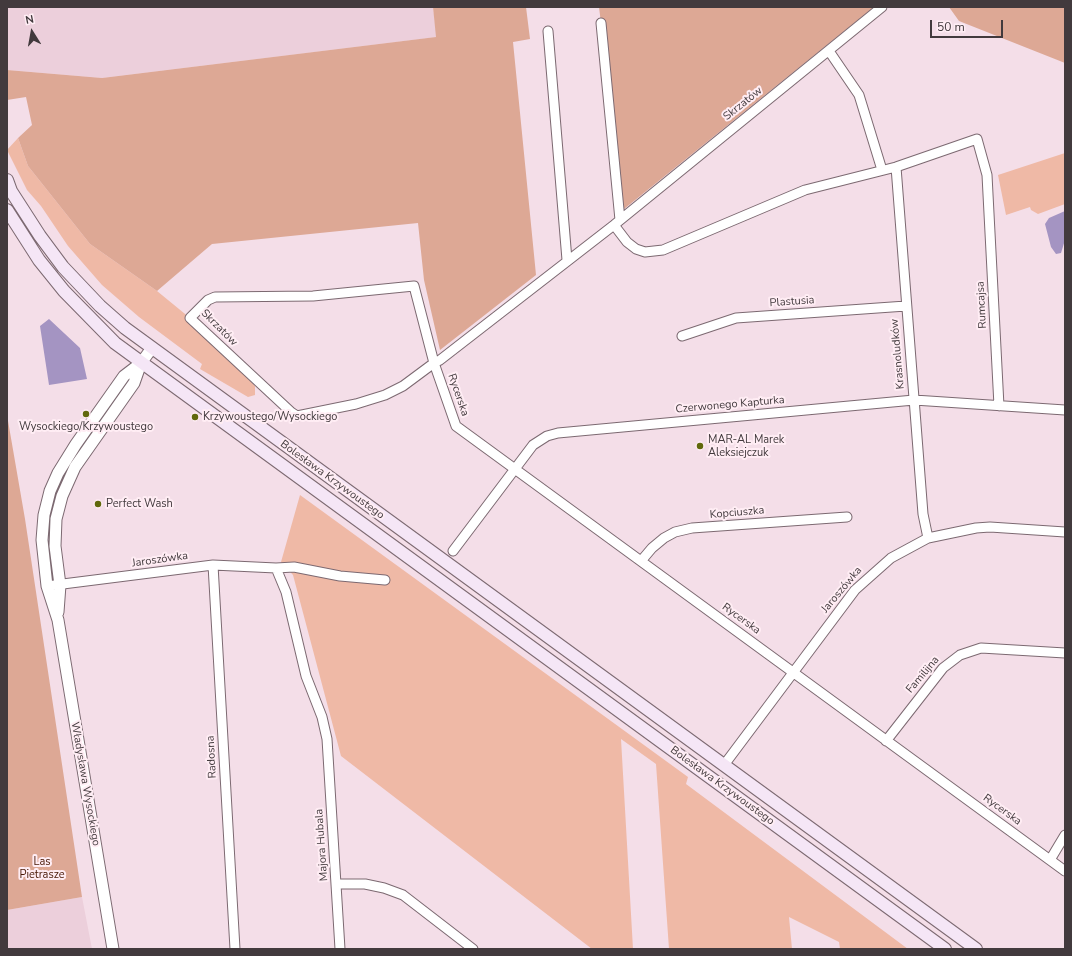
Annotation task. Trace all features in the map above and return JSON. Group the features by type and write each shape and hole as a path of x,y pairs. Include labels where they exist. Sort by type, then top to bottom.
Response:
{"main road":[{"path":"7,180 28,217 63,267 100,306 152,348"},
{"path":"7,210 39,260 64,291 115,343 141,363"},
{"name":"Bolesława Krzywoustego","path":"152,348 976,949"},
{"name":"Bolesława Krzywoustego","path":"141,363 946,949 953,949 959,944 958,935"},
{"path":"498,623 497,613 500,610 513,611"}],"street":[{"name":"Skrzatów","path":"434,363 414,286 312,296 215,297 208,300 190,318 297,416 356,404 385,395 403,386 434,363 617,222 882,7"},
{"path":"601,23 617,222 627,242 636,249 645,252 663,250 805,190 896,166"},
{"path":"548,31 567,260"},
{"path":"829,51 859,95 882,170"},
{"name":"Rumcajsa","path":"896,166 977,139 987,175 1000,406"},
{"name":"Krasnoludków","path":"896,166 922,514 928,538"},
{"name":"Plastusia","path":"682,336 736,318 906,306"},
{"name":"Władysława Wysockiego","path":"113,949 58,620 47,586 42,540 44,515 55,479 76,444 124,376 141,363 152,348"},
{"name":"Władysława Wysockiego","path":"58,620 60,585 55,546 56,519 62,496 75,466 134,383 141,363"},
{"name":"Rycerska","path":"434,363 456,426 1065,871"},
{"name":"Czerwonego Kapturka","path":"453,551 514,468 533,445 547,436 558,433 914,400 1065,410"},
{"name":"Kopciuszka","path":"641,561 652,548 664,538 675,532 692,528 846,517"},
{"name":"Jaroszówka","path":"724,765 793,671 860,585 891,558 928,538 960,530 990,527 1065,532"},
{"name":"Jaroszówka","path":"47,586 213,565 276,568 294,567 340,576 385,580"},
{"name":"Radosna","path":"213,565 235,949"},
{"name":"Majora Hubala","path":"276,568 286,592 306,676 322,717 327,739 340,949"},
{"name":"Familijna","path":"886,741 943,668 960,655 982,648 1065,653"},
{"path":"1050,860 1065,835"},
{"path":"336,884 365,884 384,888 403,895 472,949"}],"shaded area":[{"path":"7,7 433,7 437,37 102,78 7,70"},
{"path":"18,138 28,166 90,244 157,291 190,318 255,386 255,395 248,397 200,369 202,364 139,317 102,285 68,246 41,206 27,190 7,150"},
{"path":"1065,153 1065,204 1038,214 1031,210 1030,207 1006,215 998,175"},
{"path":"1065,211 1065,240 1061,253 1056,254 1051,247 1045,224 1049,218"},
{"path":"49,319 80,348 87,379 49,385 40,326"},
{"path":"300,495 688,777 686,784 908,949 840,949 839,942 789,917 792,949 669,949 656,764 621,739 633,949 592,949 341,756 293,575 281,562"},
{"path":"82,897 92,949 7,949 7,910"}],"green space":[{"path":"433,7 526,7 530,39 513,42 536,275 440,350 424,280 418,223 212,244 157,291 90,244 28,166 18,138 32,125 26,97 7,100 7,70 102,78 436,37"},
{"path":"599,7 874,7 624,209"},
{"path":"949,7 1065,7 1065,63 959,21"},
{"name":"Las Pietrasze","path":"7,415 25,519 82,897 7,910"}],"place":[{"name":"Wysockiego/Krzywoustego","path":"86,414"},
{"name":"Krzywoustego/Wysockiego","path":"195,417"},
{"name":"MAR-AL Marek Aleksiejczuk","path":"700,446"},
{"name":"Perfect Wash","path":"98,504"}]}
